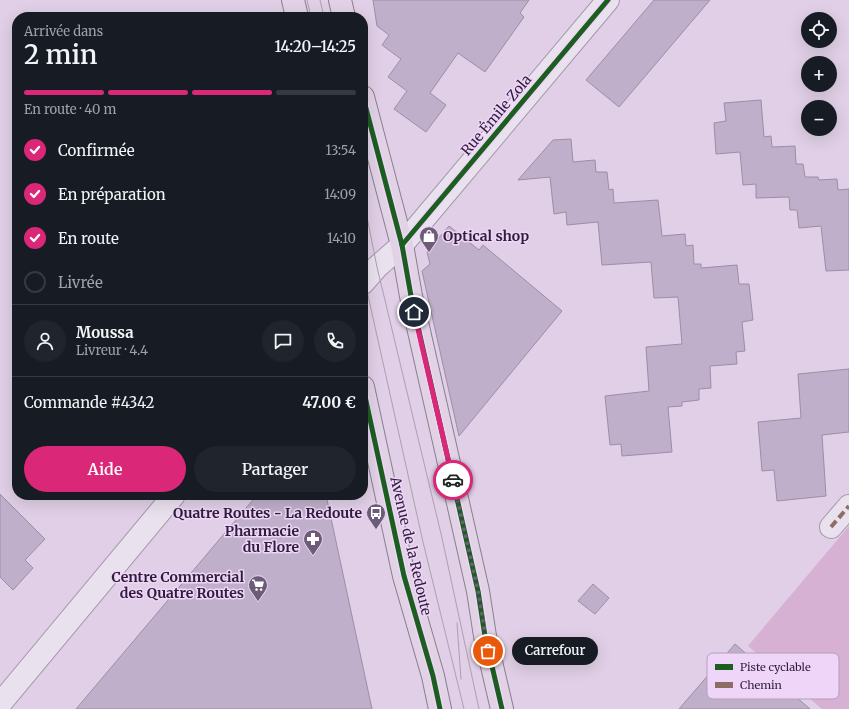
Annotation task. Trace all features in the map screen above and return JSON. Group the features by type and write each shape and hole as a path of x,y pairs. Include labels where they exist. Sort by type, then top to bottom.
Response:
{"main road":[{"path":"293,0 296,12"},
{"path":"340,0 343,12"},
{"path":"368,116 402,245 411,296 478,591 485,636 502,709"},
{"name":"Avenue de la Redoute","path":"368,410 405,583 433,676 440,709"}],"street":[{"name":"Rue Émile Zola","path":"368,277 377,267 402,245 608,0"},
{"path":"0,704 170,500"},
{"path":"831,527 849,506"}],"shaded area":[{"path":"849,526 849,709 822,709 810,699 839,699 839,653 756,653 748,646"}],"building":[{"path":"373,0 529,0 520,13 524,17 485,72 458,53 430,93 446,105 426,132 394,109 407,91 388,77 401,59 382,45 389,35 377,26"},
{"path":"654,0 710,0 619,107 586,80"},
{"path":"761,100 764,137 771,136 772,147 795,146 796,164 803,164 805,177 818,177 819,180 837,179 838,190 849,189 849,270 826,271 821,226 799,228 797,210 790,210 789,197 756,198 756,184 743,185 740,152 716,154 714,123 726,121 724,103"},
{"path":"571,139 573,162 595,160 596,172 607,172 609,190 613,189 614,203 658,200 662,236 685,234 686,246 693,245 694,264 701,264 701,268 737,265 739,284 749,284 753,320 742,322 745,351 736,352 737,364 710,366 711,388 699,389 699,400 682,402 682,406 668,407 672,452 622,456 621,444 610,445 605,396 649,391 646,347 682,344 678,297 654,298 651,262 602,265 598,222 567,225 566,212 554,214 550,177 518,180 553,140"},
{"path":"449,226 479,250 483,245 562,311 459,436 422,271 430,264 427,252"},
{"path":"849,369 849,432 822,435 826,496 777,501 774,470 762,471 758,422 801,418 798,374"},
{"path":"0,494 45,539 25,560 33,568 13,590 0,577"},
{"name":"Centre Commercial des Quatre Routes","path":"253,500 327,500 372,709 76,709"},
{"path":"593,584 609,598 595,614 578,601"},
{"path":"735,644 745,653 727,653"},
{"path":"707,676 707,699 798,699 810,709 679,709"}],"tram line":[{"path":"307,0 310,12"},
{"path":"320,0 323,12"},
{"path":"368,222 377,267 442,538 479,709"},
{"path":"368,295 423,542 464,709"},
{"path":"457,623 461,679"}],"marked path":[{"path":"831,527 849,506"}],"cycle path":[{"path":"402,245 608,0"},
{"path":"368,116 402,245 411,296 478,591 485,636 502,709"},
{"path":"368,410 404,576 433,676 440,709"}],"way so far":[{"path":"453,480 478,591 488,651"}],"place":[{"name":"Optical shop","path":"429,253"},
{"name":"Quatre Routes - La Redoute","path":"376,530"},
{"name":"Pharmacie du Flore","path":"313,556"},
{"name":"Centre Commercial des Quatre Routes","path":"258,602"},
{"name":"Carrefour","path":"488,651"}],"route":[{"path":"414,312 453,480"}]}
